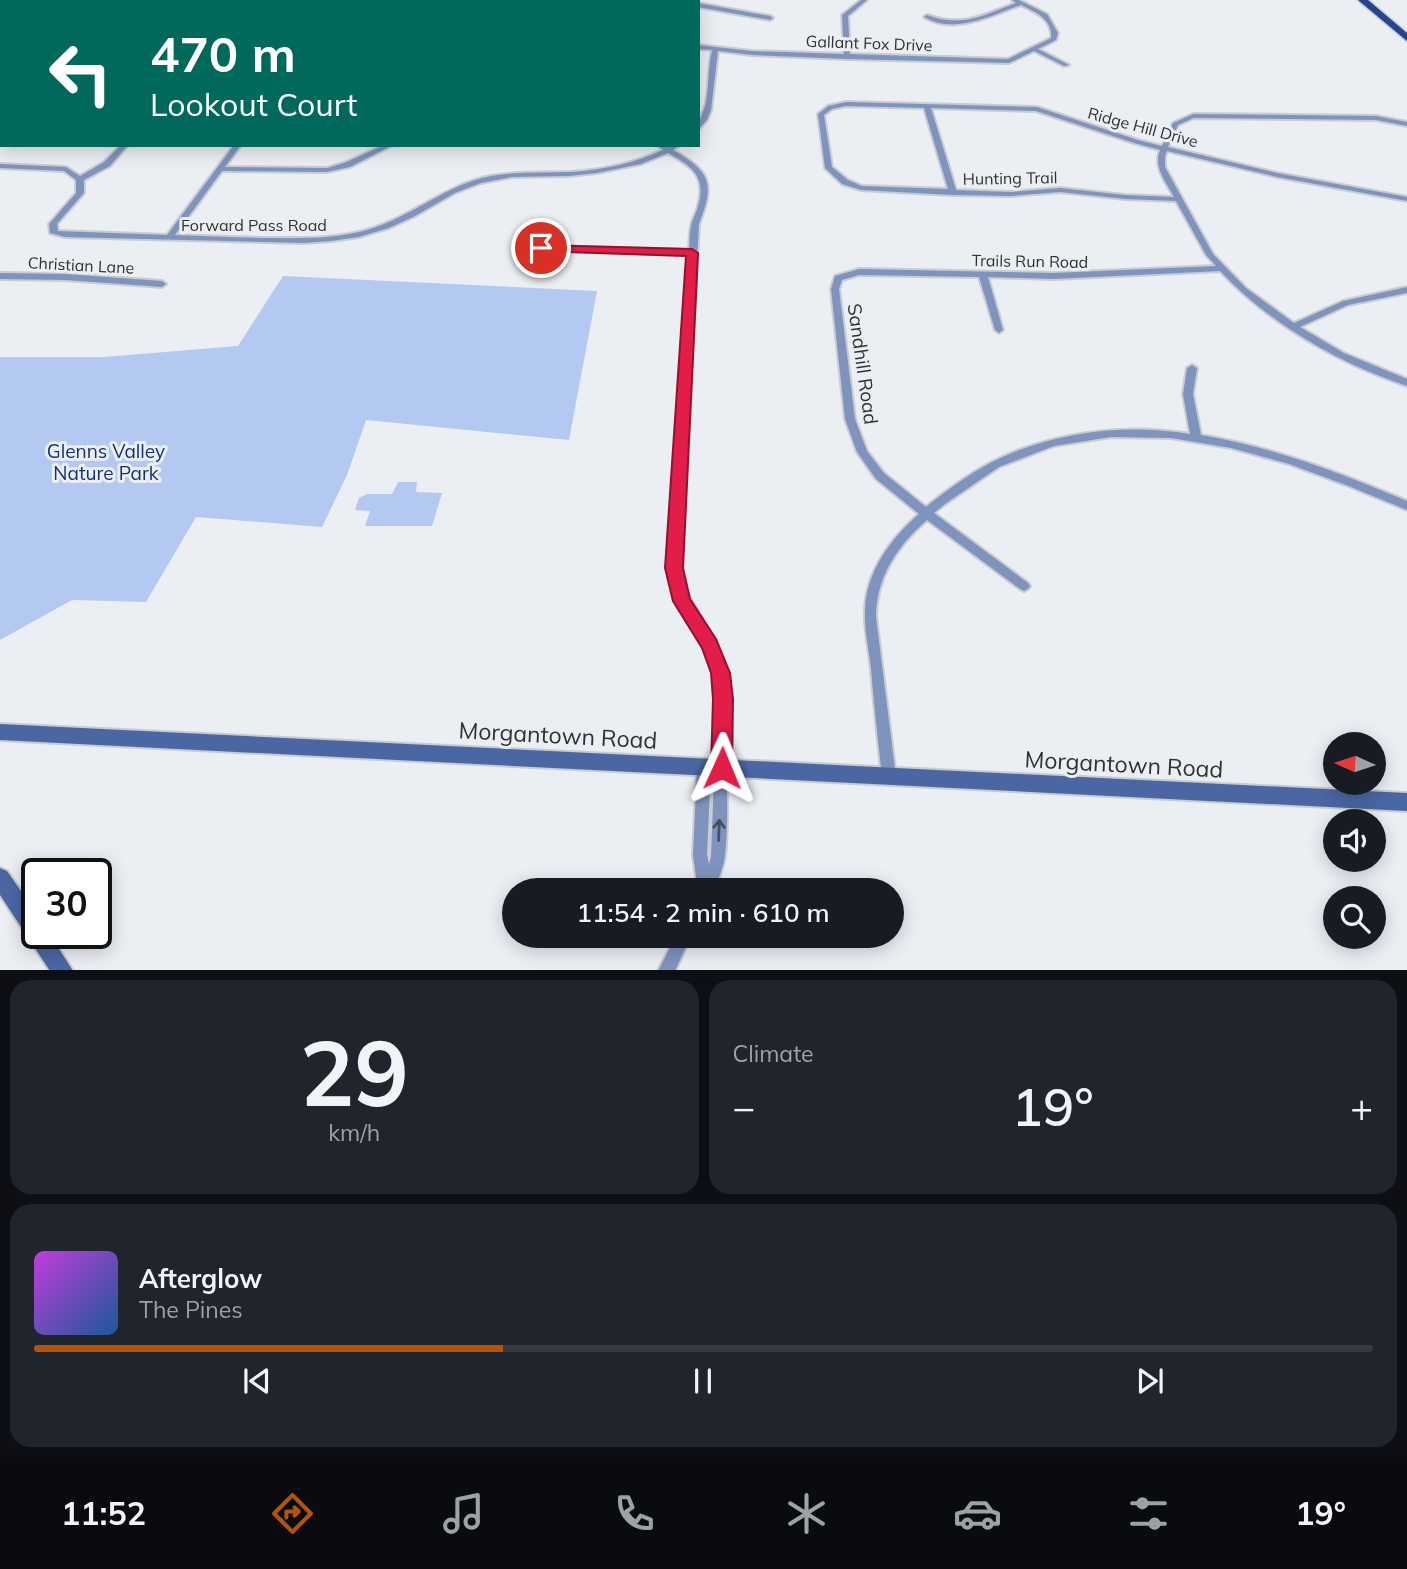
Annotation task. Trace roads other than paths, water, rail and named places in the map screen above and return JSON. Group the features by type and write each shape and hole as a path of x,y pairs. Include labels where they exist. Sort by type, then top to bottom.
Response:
{"main road":[{"path":"1363,0 1407,38"},
{"name":"Morgantown Road","path":"0,732 1407,802"},
{"path":"0,878 21,909"},
{"path":"48,949 62,970"}],"street":[{"path":"847,57 845,15 864,0"},
{"path":"927,17 947,24 959,23 1018,1 1045,15 1055,33 1054,39 1036,50"},
{"path":"700,5 770,18"},
{"name":"Gallant Fox Drive","path":"700,47 847,57 1002,61 1016,59 1036,50"},
{"path":"700,125 707,114 710,64 715,50"},
{"path":"1036,50 1066,65"},
{"name":"Ridge Hill Drive","path":"845,182 832,173 826,161 821,114 828,107 846,104 1037,109 1088,128 1164,149 1277,176 1407,200"},
{"path":"927,106 953,193"},
{"path":"1407,124 1376,118 1196,116 1175,124 1164,149 1161,167 1176,199 1220,268 1256,302 1341,355 1407,383"},
{"path":"80,178 107,164 123,147"},
{"path":"169,238 236,147"},
{"path":"669,147 699,172 706,190 695,224 692,253 674,568 682,601 710,645 720,673 723,699 713,768 718,858 711,878"},
{"name":"Forward Pass Road","path":"53,231 65,235 303,242 341,239 391,225 449,192 480,180 517,174 600,171 635,163 669,147"},
{"path":"220,169 327,170 376,148"},
{"path":"0,166 66,169 80,178"},
{"path":"42,235 53,231 53,224 80,193 80,178"},
{"name":"Hunting Trail","path":"845,182 877,190 1011,194 1060,190 1176,199"},
{"path":"522,243 541,248 692,253"},
{"name":"Trails Run Road","path":"840,275 859,272 1109,276 1220,268"},
{"name":"Sandhill Road","path":"840,275 835,289 854,434 862,452 880,476 926,514 1024,586"},
{"path":"983,275 999,330"},
{"name":"Christian Lane","path":"0,276 66,277 162,284"},
{"path":"1293,327 1346,303 1407,290"},
{"path":"1192,368 1188,394 1196,436"},
{"path":"889,776 872,626 872,595 883,560 896,541 926,514 958,486 989,467 1048,444 1118,433 1196,436 1245,445 1302,462 1407,506"},
{"path":"667,970 678,948"}],"park label":[{"name":"Glenns Valley Nature Park","path":"106,462"}]}
